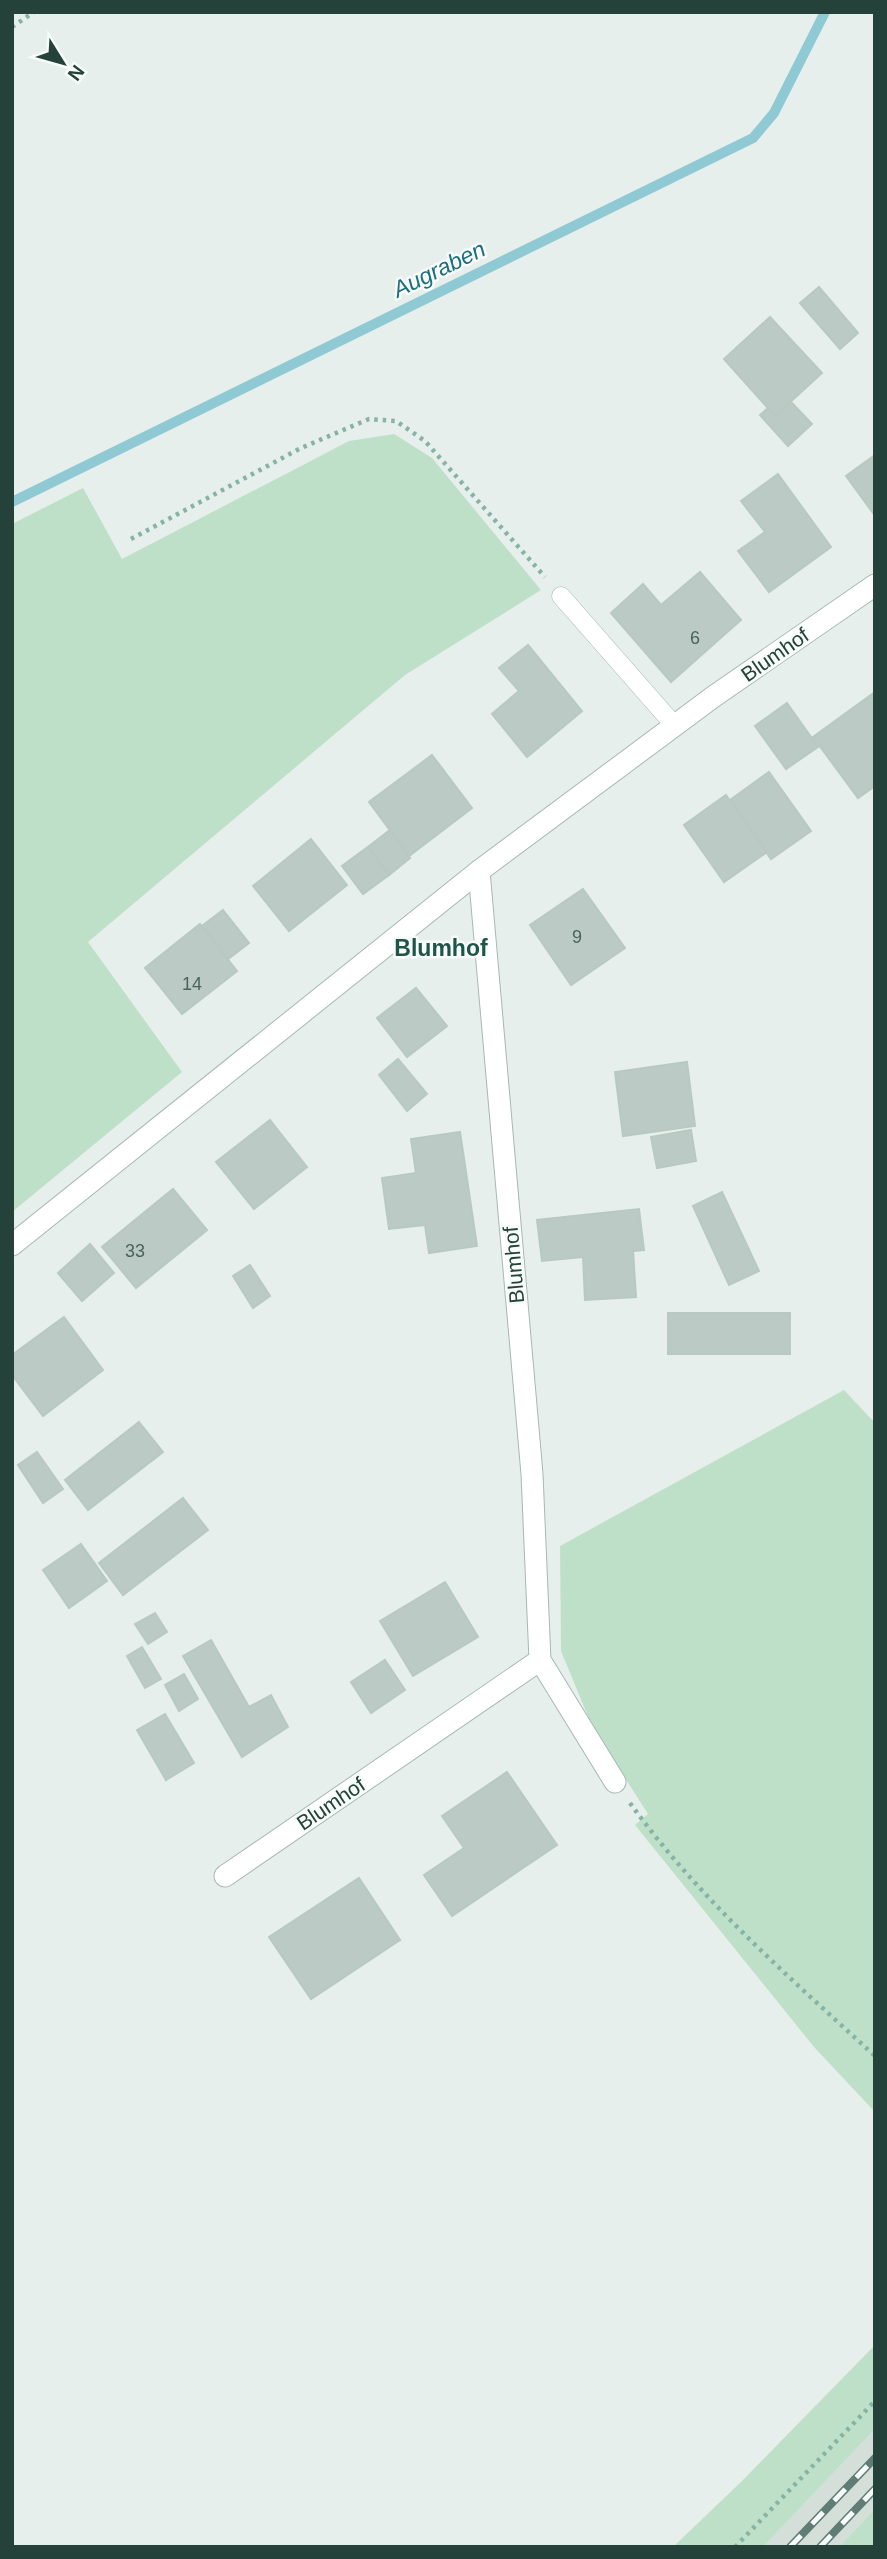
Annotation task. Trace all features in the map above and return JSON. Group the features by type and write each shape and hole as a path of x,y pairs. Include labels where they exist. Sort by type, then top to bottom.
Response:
{"street":[{"name":"Blumhof","path":"12,1245 479,871 675,726 875,585"},
{"name":"Blumhof","path":"479,871 532,1474 540,1660 615,1782"},
{"name":"Blumhof","path":"225,1876 540,1660"}],"lane":[{"path":"561,596 675,726"}],"path":[{"path":"12,27 34,12"},
{"path":"131,539 324,439 369,419 397,421 425,441 561,596"},
{"path":"615,1782 659,1841 712,1900 752,1942 875,2056"},
{"path":"735,2547 875,2401"}],"shaded area":[{"path":"875,2429 875,2509 839,2547 763,2547"}],"green space":[{"path":"394,434 432,458 541,590 405,675 88,942 182,1072 12,1212 12,524 83,488 122,559 349,441"},
{"path":"844,1390 875,1423 875,2112 814,2047 635,1825 648,1814 592,1726 561,1651 560,1546"},
{"path":"875,2345 875,2429 763,2547 673,2547 742,2481"},
{"path":"875,2509 875,2547 839,2547"}],"building":[{"path":"819,287 858,333 840,349 800,303"},
{"path":"770,317 822,373 775,416 724,359"},
{"path":"791,402 812,424 788,446 760,415 768,408 775,416"},
{"path":"875,455 875,511 873,513 846,476"},
{"path":"778,474 831,547 769,592 738,551 765,532 741,501"},
{"path":"700,572 741,620 671,682 611,613 643,584 661,605"},
{"path":"528,645 582,711 527,757 492,714 519,691 499,668"},
{"path":"875,692 875,786 858,798 813,737"},
{"path":"787,703 818,747 786,769 755,726"},
{"path":"432,755 472,808 409,856 369,802"},
{"path":"769,772 811,831 771,859 730,800"},
{"path":"726,795 767,852 724,882 684,825"},
{"path":"390,830 410,858 389,875 368,847"},
{"path":"311,839 347,885 289,931 253,886"},
{"path":"368,847 389,875 363,894 342,866"},
{"path":"583,889 625,948 571,985 530,925"},
{"path":"223,910 249,943 228,959 202,926"},
{"path":"200,924 237,971 182,1014 145,968"},
{"path":"416,988 447,1026 407,1057 377,1018"},
{"path":"398,1059 427,1094 407,1111 379,1075"},
{"path":"687,1062 695,1126 623,1136 615,1072"},
{"path":"270,1120 307,1167 254,1209 216,1162"},
{"path":"691,1130 696,1161 657,1168 651,1137"},
{"path":"460,1132 477,1246 429,1253 425,1225 389,1229 382,1178 416,1173 411,1139"},
{"path":"173,1189 207,1230 136,1288 102,1247"},
{"path":"722,1192 759,1271 729,1285 693,1206"},
{"path":"639,1209 644,1250 633,1251 636,1297 585,1300 583,1257 542,1261 537,1220"},
{"path":"90,1244 114,1273 82,1301 58,1273"},
{"path":"250,1265 270,1296 253,1308 233,1276"},
{"path":"668,1313 790,1313 790,1354 668,1354"},
{"path":"64,1317 103,1370 43,1416 12,1375 12,1355"},
{"path":"139,1422 163,1452 88,1510 65,1480"},
{"path":"37,1452 63,1489 43,1503 18,1465"},
{"path":"183,1498 208,1530 123,1595 99,1563"},
{"path":"81,1544 107,1581 69,1608 43,1570"},
{"path":"445,1582 478,1637 413,1676 380,1621"},
{"path":"155,1613 167,1632 148,1644 135,1624"},
{"path":"211,1640 249,1707 271,1695 288,1727 242,1757 183,1656"},
{"path":"142,1647 161,1679 145,1688 127,1656"},
{"path":"385,1660 405,1690 371,1713 351,1682"},
{"path":"184,1674 198,1699 179,1711 165,1685"},
{"path":"165,1714 194,1763 166,1780 137,1730"},
{"path":"507,1772 557,1845 452,1916 424,1875 464,1848 442,1816"},
{"path":"359,1878 400,1940 311,1999 269,1937"}],"waterway":[{"name":"Augraben","path":"12,502 753,138 774,113 825,12"}],"railway":[{"path":"790,2547 875,2458"},
{"path":"820,2547 875,2489"}],"district":[{"name":"Blumhof","path":"441,948"}]}
